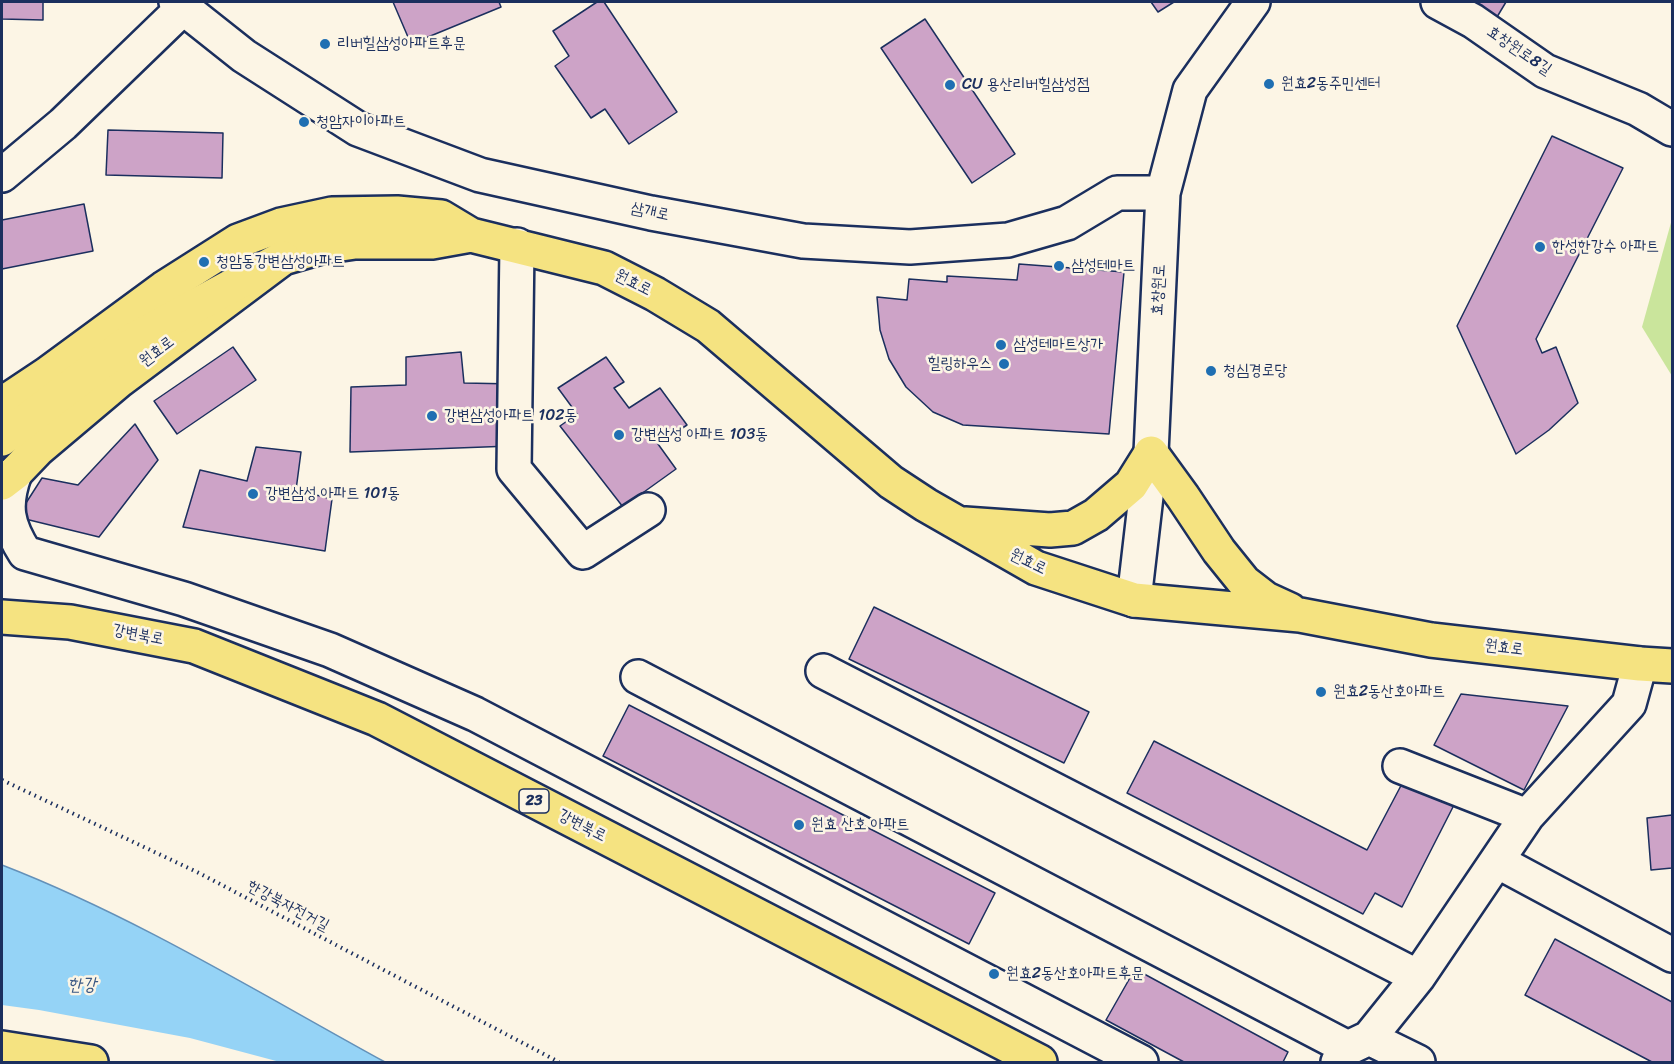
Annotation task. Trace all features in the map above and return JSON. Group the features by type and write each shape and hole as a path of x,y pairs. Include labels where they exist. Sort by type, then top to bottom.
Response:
{"main road":[{"name":"원효로","path":"2,404 47,374 164,288 238,241 281,225 332,214 397,213 441,217 471,235 604,268 656,294 708,326 891,482 1035,568 1134,600 1300,615 1431,640 1672,666"},
{"name":"원효로","path":"8,478 37,450 120,380 283,258 321,247 355,242 432,242 471,235"},
{"path":"2,439 127,343 283,258"},
{"path":"958,523 1050,530 1073,528 1096,515 1131,485 1151,453 1219,551 1244,582 1266,599 1300,615"},
{"name":"강변북로","path":"2,617 70,622 194,646 377,719 1040,1062"},
{"path":"2,1048 91,1062"}],"street":[{"name":"효창원로","path":"1134,600 1151,453 1163,193 1190,90 1253,2"},
{"name":"효창원로8길","path":"1438,2 1473,21 1545,71 1671,120"},
{"name":"삼개로","path":"180,5 244,56 358,129 480,175 651,213 803,242 909,247 1008,240 1067,223 1117,193 1163,193"},
{"path":"2,175 63,124 180,5"},
{"path":"517,245 514,469 583,552 648,510"},
{"path":"8,478 8,512 13,535 26,553 184,599 330,650 475,714 1141,1062"},
{"path":"1352,1049 1418,977 1527,816 1629,704 1640,664"},
{"path":"823,671 1418,977"},
{"path":"638,677 1352,1049 1418,1062"},
{"path":"1400,766 1527,816"},
{"path":"1497,861 1672,955"}],"path":[{"name":"한강북자전거길","path":"2,780 199,873 559,1062"}],"green space":[{"path":"1672,219 1672,376 1642,327"}],"water":[{"name":"한강","path":"2,865 101,908 149,932 385,1062 2,1062"}],"pier":[{"path":"2,1005 190,1038 280,1062 2,1062"}],"building":[{"path":"2,2 43,2 43,20 2,19"},
{"path":"393,2 499,2 501,7 411,44"},
{"path":"597,2 604,2 677,112 629,144 605,109 591,118 555,66 569,56 553,31"},
{"path":"1151,2 1174,2 1158,12"},
{"path":"1470,2 1506,2 1497,17"},
{"path":"925,19 1015,154 972,183 881,48"},
{"path":"108,130 223,133 222,178 106,175"},
{"name":"한성한강수 아파트","path":"1552,136 1623,168 1536,339 1542,353 1556,347 1578,403 1549,430 1516,454 1457,326"},
{"path":"84,204 93,251 2,269 2,220"},
{"name":"삼성테마트상가","path":"1019,264 1124,272 1109,434 963,425 933,412 906,387 889,359 880,330 877,297 907,300 909,279 947,282 947,276 1017,280"},
{"path":"233,347 256,380 177,434 154,401"},
{"name":"강변삼성아파트 102동","path":"461,352 464,383 514,384 511,446 350,452 351,387 406,385 406,357"},
{"name":"강변삼성 아파트 103동","path":"606,357 624,382 614,388 629,408 660,388 687,425 658,444 676,469 623,507 560,426 577,414 558,388"},
{"path":"135,424 158,460 99,537 17,517 42,478 78,485"},
{"name":"강변삼성 아파트 101동","path":"256,447 301,452 296,490 332,499 325,551 183,527 200,470 247,481"},
{"path":"874,607 1089,712 1064,763 849,659"},
{"path":"1461,694 1568,706 1524,790 1434,745"},
{"name":"원효 산호 아파트","path":"629,705 995,893 969,944 603,756"},
{"path":"1154,741 1367,850 1405,778 1455,803 1402,907 1375,893 1363,914 1127,793"},
{"path":"1672,815 1672,868 1651,870 1647,818"},
{"path":"1555,939 1672,1002 1672,1062 1652,1062 1525,995"},
{"path":"1135,969 1288,1052 1283,1062 1184,1062 1106,1020"}],"place":[{"name":"리버힐삼성아파트후문","path":"325,44"},
{"name":"원효2동주민센터","path":"1269,84"},
{"name":"CU 용산리버힐삼성점","path":"950,85"},
{"name":"청암자이아파트","path":"304,122"},
{"name":"한성한강수 아파트","path":"1540,247"},
{"name":"청암동강변삼성아파트","path":"204,262"},
{"name":"삼성테마트","path":"1059,266"},
{"name":"삼성테마트상가","path":"1001,345"},
{"name":"힐링하우스","path":"1004,364"},
{"name":"청심경로당","path":"1211,371"},
{"name":"강변삼성아파트 102동","path":"432,416"},
{"name":"강변삼성 아파트 103동","path":"619,435"},
{"name":"강변삼성 아파트 101동","path":"253,494"},
{"name":"원효2동산호아파트","path":"1321,692"},
{"name":"원효 산호 아파트","path":"799,825"},
{"name":"원효2동산호아파트후문","path":"994,974"}]}
